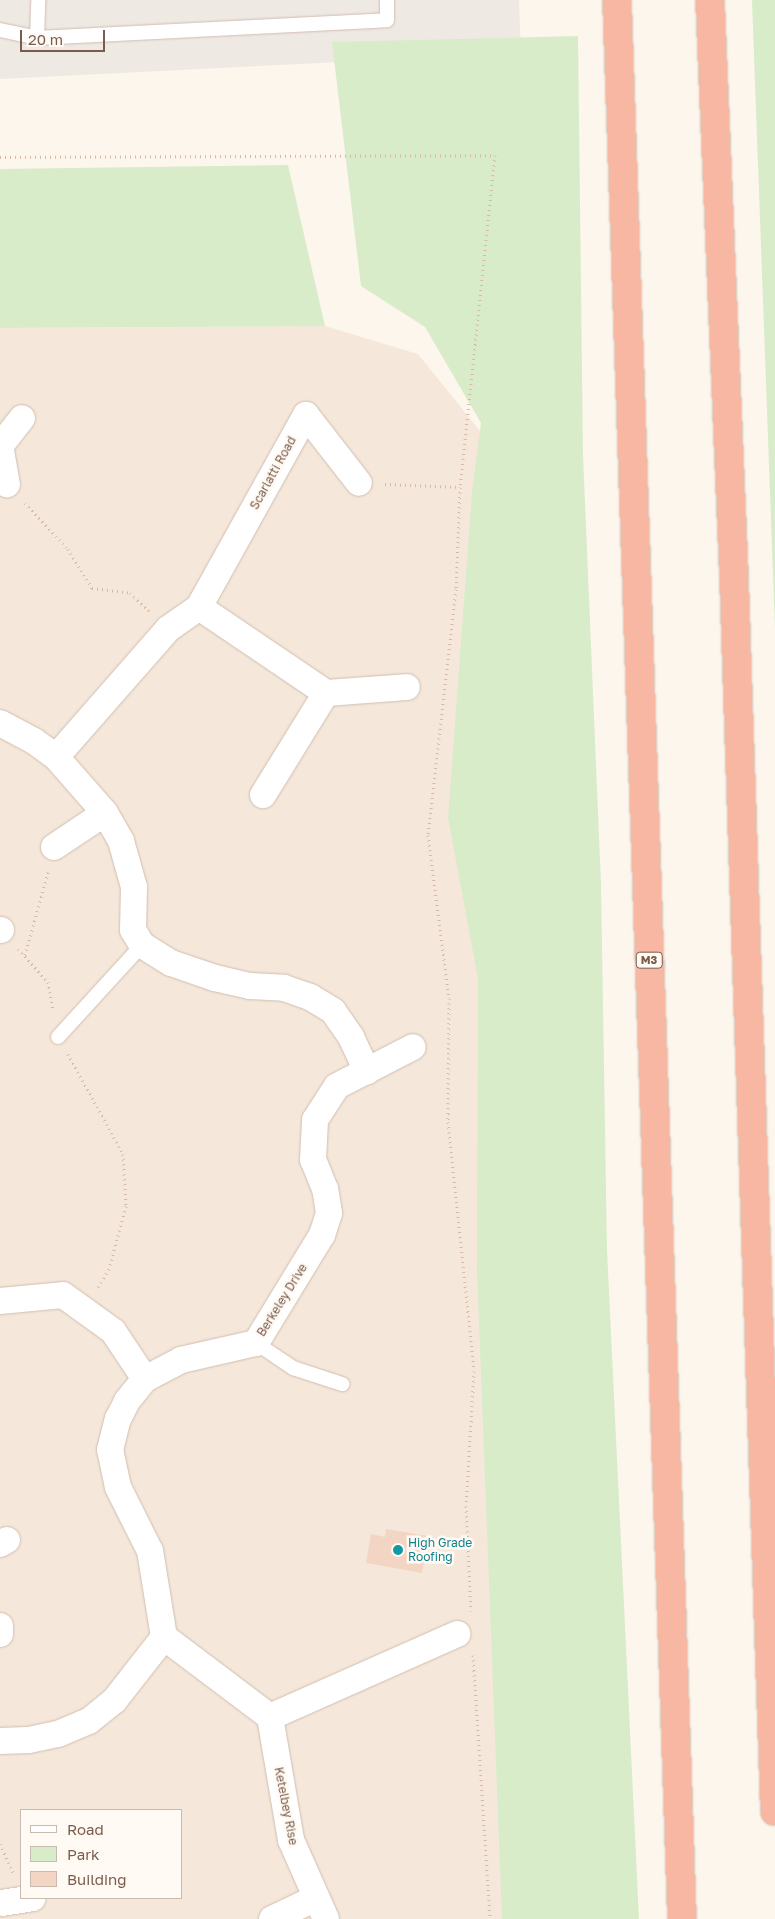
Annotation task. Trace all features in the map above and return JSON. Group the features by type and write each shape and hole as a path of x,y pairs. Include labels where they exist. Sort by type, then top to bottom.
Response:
{"highway":[{"name":"M3","path":"617,0 682,1919"},
{"path":"710,0 734,588 775,1811"}],"street":[{"name":"Scarlatti Road","path":"56,757 168,629 199,607 306,415 359,483"},
{"path":"7,484 0,445 22,418"},
{"path":"199,607 326,693 406,687"},
{"path":"263,795 326,693"},
{"path":"0,722 34,741 56,757 105,813 121,841 134,887 134,930 142,945 171,963 215,978 250,986 284,988 310,997 333,1011 351,1037 367,1071"},
{"path":"54,847 105,813"},
{"name":"Berkeley Drive","path":"164,1637 150,1551 118,1488 110,1450 118,1419 127,1401 145,1379 180,1360 256,1342 322,1235 329,1213 325,1189 313,1160 315,1120 337,1086 413,1047"},
{"path":"0,1301 64,1296 113,1331 145,1379"},
{"path":"0,1626 0,1634"},
{"path":"0,1741 30,1740 58,1734 89,1722 114,1701 164,1637 270,1717 467,1632"},
{"name":"Ketelbey Rise","path":"270,1717 290,1840 321,1908"},
{"path":"2,1903 20,1893"},
{"path":"40,1899 40,1919"},
{"path":"272,1919 321,1908"}],"lane":[{"path":"37,38 38,0"},
{"path":"0,30 37,38 387,20 387,0"},
{"path":"58,1037 142,945"},
{"path":"256,1342 293,1368 342,1384"}],"path":[{"path":"0,157 495,155 460,487 456,589 428,835 450,998 448,1122 474,1372 466,1506 467,1632 490,1919"},
{"path":"359,483 460,487"},
{"path":"7,484 68,549 92,588 130,593 168,629"},
{"path":"25,956 54,847"},
{"path":"1,930 48,982 58,1037 123,1154 126,1206 124,1215 110,1268 83,1309"},
{"path":"0,1844 20,1879"}],"shaded area":[{"path":"0,0 519,0 521,53 0,79"},
{"path":"325,326 418,354 501,457 514,1919 0,1919 0,328"}],"green space":[{"path":"752,0 775,0 775,629"},
{"path":"578,36 583,455 601,884 607,1250 639,1919 502,1919 477,1272 478,979 448,818 472,492 481,423 425,327 361,286 332,42"},
{"path":"288,165 325,326 0,328 0,169"}],"building":[{"name":"High Grade Roofing","path":"386,1529 429,1536 422,1573 366,1563 371,1534 385,1537"}],"place":[{"name":"High Grade Roofing","path":"398,1550"}]}
